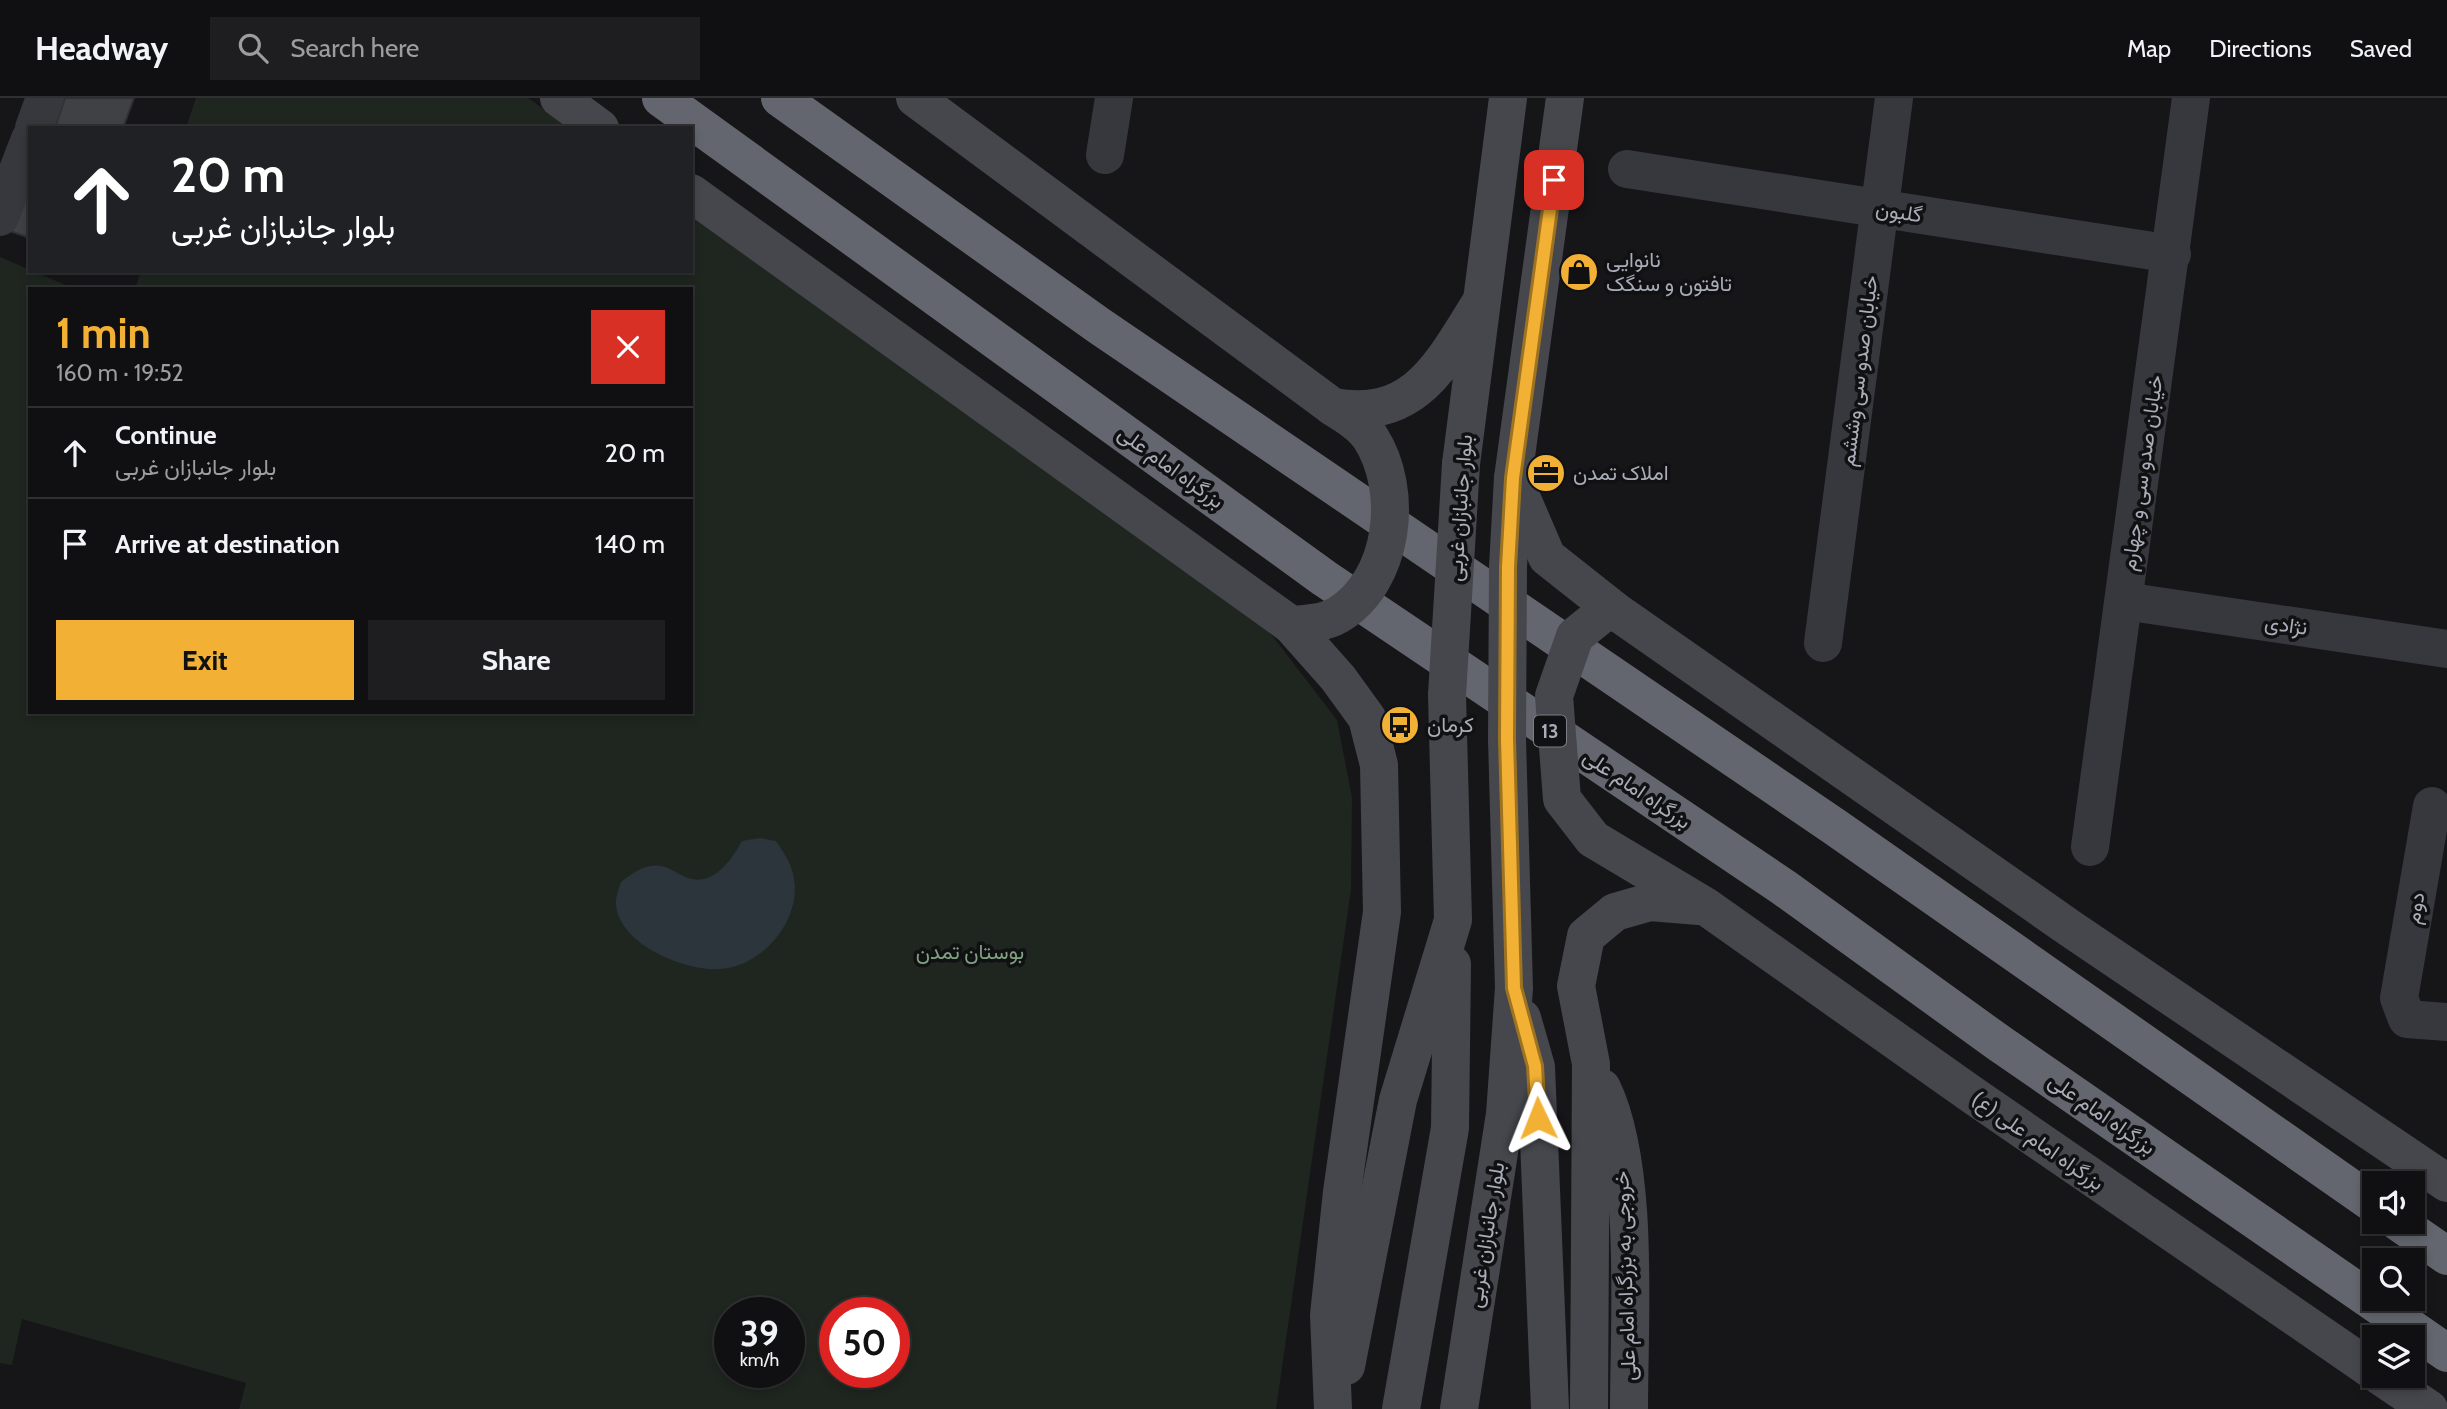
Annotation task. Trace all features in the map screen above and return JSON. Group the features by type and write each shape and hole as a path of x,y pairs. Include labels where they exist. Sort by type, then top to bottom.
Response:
{"highway":[{"name":"بزرگراه امام علی","path":"661,98 1324,578 1783,887 1999,1043 2447,1353"},
{"path":"780,98 1098,324 1835,827 2362,1196"},
{"path":"2415,1234 2447,1256"}],"main road":[{"path":"559,98 597,126"},
{"path":"915,98 1354,421 1370,437 1379,458 1390,508 1380,567 1367,590 1337,616 1314,624 1291,625"},
{"name":"بلوار جانبازان غربی","path":"1401,1409 1450,1128 1453,920 1447,695 1461,464 1508,98"},
{"name":"بلوار جانبازان غربی","path":"1459,1409 1505,1114 1514,988 1507,739 1508,567 1513,478 1565,98"},
{"path":"693,194 1291,625 1338,678 1367,718 1380,765 1382,912 1342,1192 1329,1315 1336,1409"},
{"path":"1333,407 1367,411 1412,395 1428,382 1481,302"},
{"path":"1513,478 1547,557 1614,610 2071,929 2447,1182"},
{"name":"بزرگراه امام علی (ع)","path":"1614,610 1601,615 1575,636 1554,696 1562,799 1593,839 1705,906 1971,1094 2362,1363"},
{"path":"1589,1409 1591,1064 1576,986 1586,936 1615,912 1650,902 1705,906"},
{"name":"بلوار جانبازان غربی","path":"1336,1409 1398,1100 1453,920"},
{"path":"1514,988 1535,1066 1550,1409"},
{"name":"خروجی به بزرگراه امام علی","path":"1591,1064 1611,1107 1624,1172 1629,1254 1629,1409"},
{"path":"2398,1388 2429,1409"}],"street":[{"path":"35,126 45,98"},
{"path":"1105,155 1114,98"},
{"name":"خیابان صدو سی وششم","path":"1823,643 1894,98"},
{"name":"خیابان صدو سی و چهارم","path":"2090,847 2191,98"},
{"path":"0,217 28,144"},
{"name":"گلبون","path":"1627,169 2172,254"},
{"name":"نژادی","path":"2124,601 2447,649"},
{"name":"دوم","path":"2432,806 2399,998 2401,1009 2407,1018 2447,1022"}],"green space":[{"path":"196,98 528,98 567,126 187,126"},
{"name":"بوستان تمدن","path":"693,214 1271,634 1337,720 1352,797 1351,890 1276,1409 239,1409 246,1383 22,1319 12,1365 0,1363 0,257 28,269 28,273 38,273 70,287 28,287 28,714 693,714 693,287 136,287 140,273 693,273"}],"shaded area":[{"path":"760,838 776,841 785,854 793,874 795,895 785,925 776,939 751,960 721,969 690,966 640,943 619,918 616,903 620,884 635,872 655,865 692,879 708,878 722,869 742,841"}],"building":[{"path":"65,98 134,98 124,126 56,126"},
{"path":"28,186 28,237 7,230"}],"place":[{"name":"نانوایی تافتون و سنگک","path":"1579,272"},
{"name":"املاک تمدن","path":"1546,473"},
{"name":"کرمان","path":"1400,725"}],"route":[{"path":"1538,1118 1535,1066 1514,988 1507,739 1508,567 1513,478 1554,180"}]}
